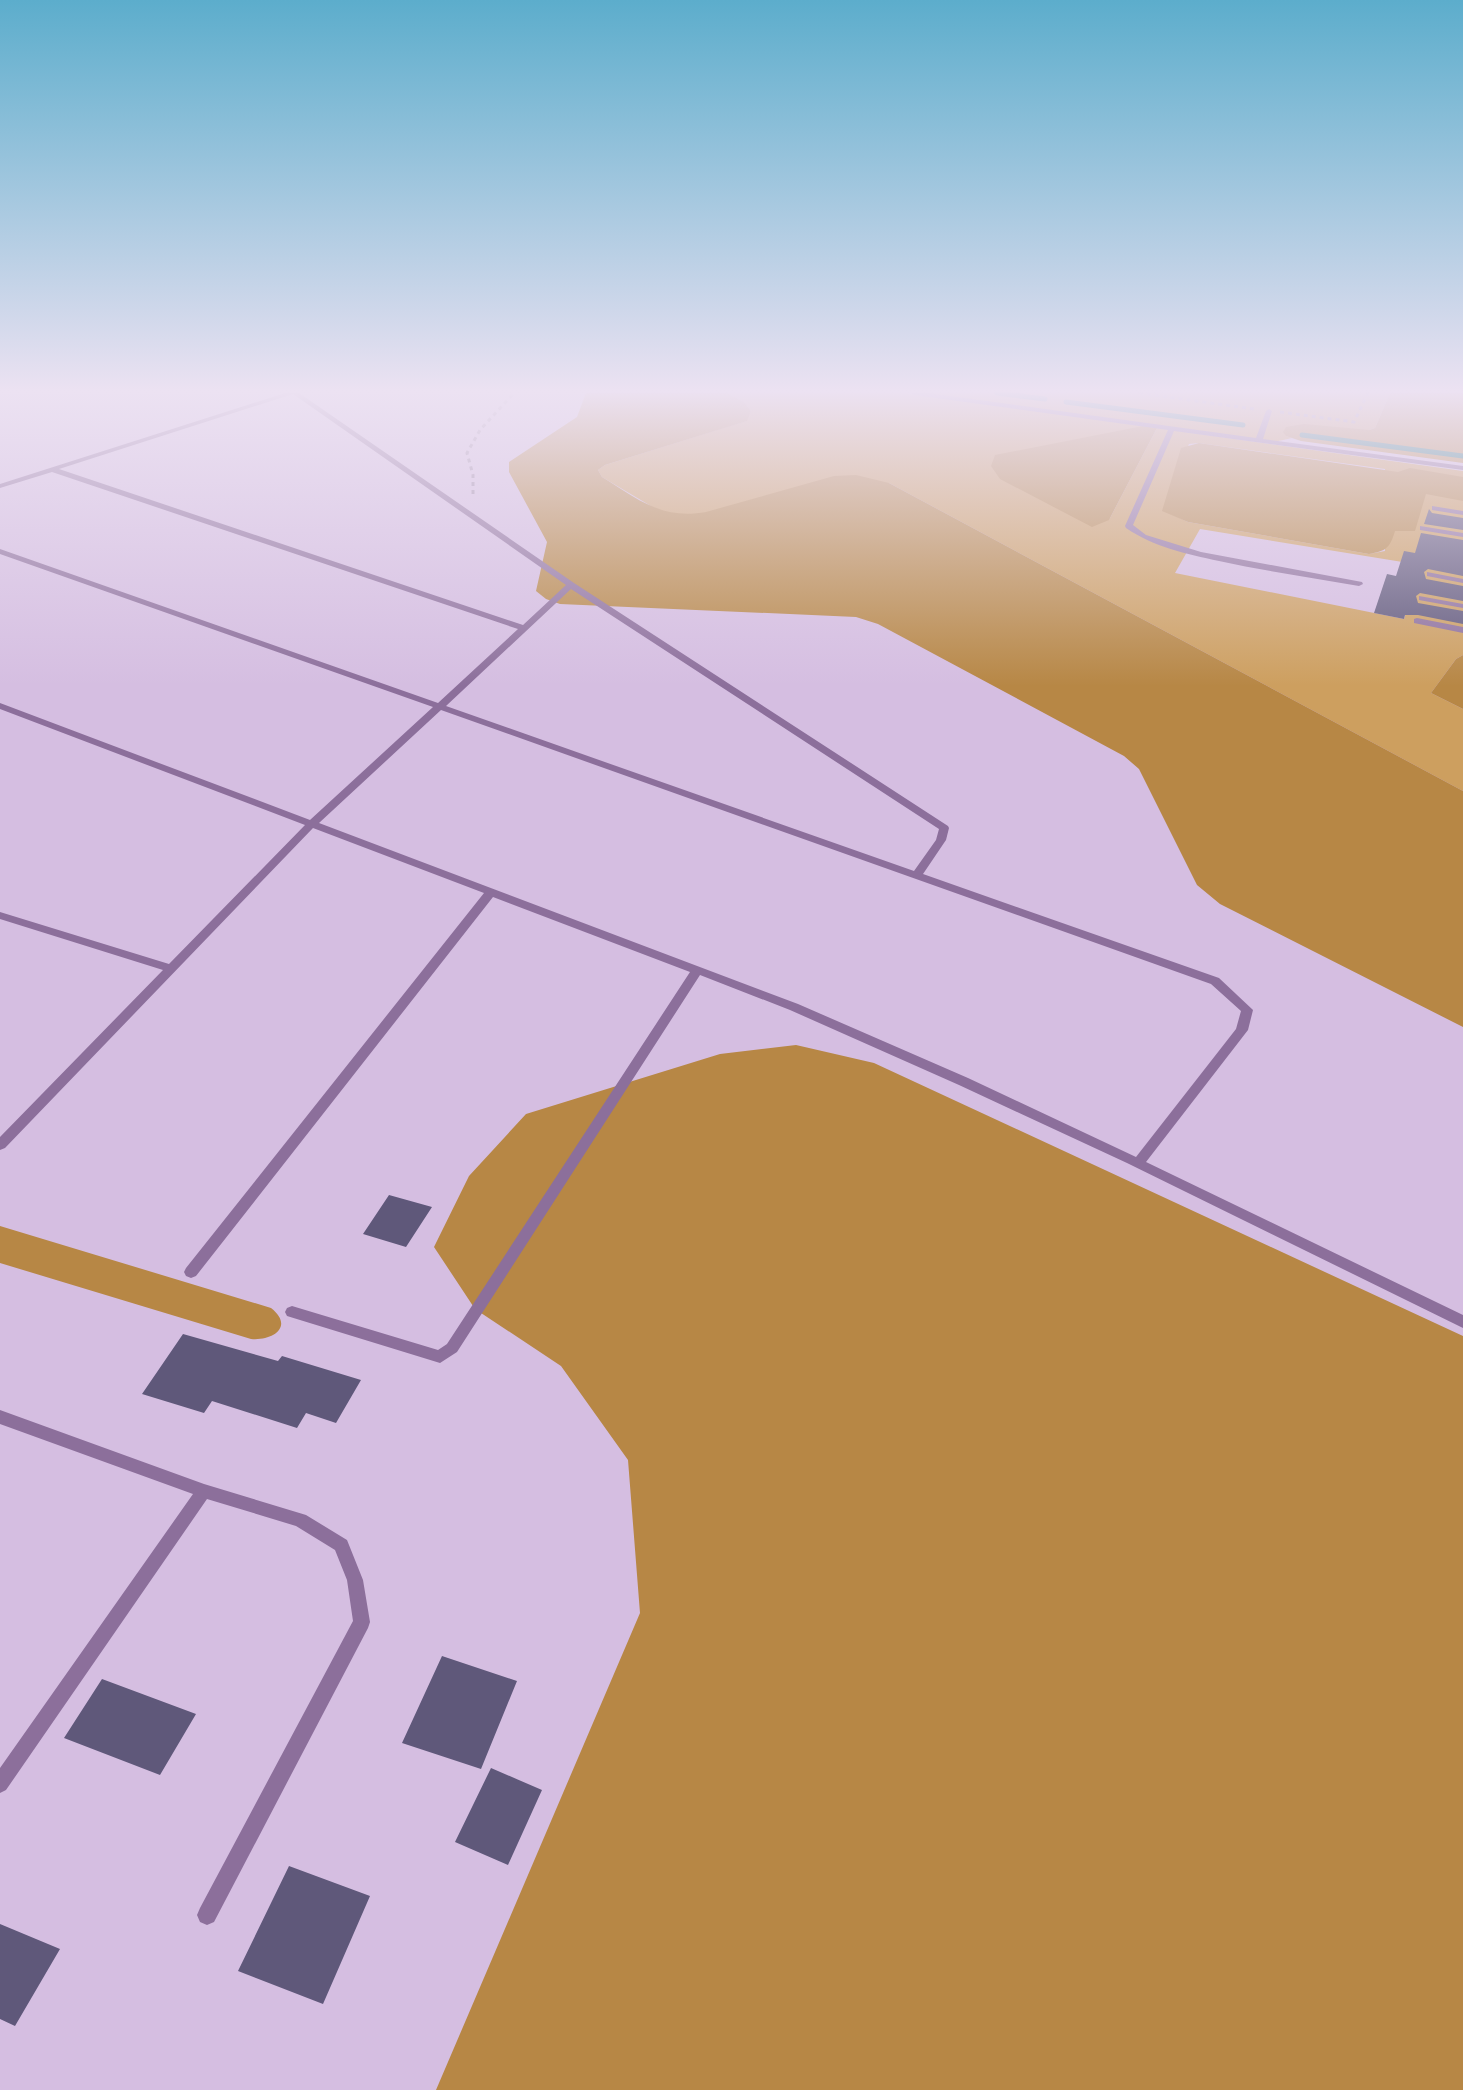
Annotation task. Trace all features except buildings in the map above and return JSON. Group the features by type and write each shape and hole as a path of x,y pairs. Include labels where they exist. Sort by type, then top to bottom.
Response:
{"lane":[{"path":"115,491 523,628"},
{"path":"434,491 571,585 944,828 941,840 916,876"},
{"path":"1145,491 1129,526 1134,532 1167,547 1359,584"},
{"path":"1435,508 1463,513"},
{"path":"1423,528 1463,535"},
{"path":"0,551 1215,981 1247,1010 1242,1030 1138,1163"},
{"path":"1430,574 1463,581"},
{"path":"0,1145 311,825 571,585"},
{"path":"1422,598 1463,606"},
{"path":"1417,621 1463,630"},
{"path":"0,706 794,1007 899,1051 1138,1163 1463,1322"},
{"path":"191,1272 490,893"},
{"path":"0,915 171,969"},
{"path":"292,1312 440,1357 452,1348 696,972"},
{"path":"0,1417 204,1491 300,1520 341,1545 355,1580 362,1622 207,1915"},
{"path":"0,1784 204,1491"}],"shaded area":[{"path":"519,491 624,491 651,506 690,514 782,491 903,491 1463,791 1463,1027 1220,904 1197,885 1139,769 1124,756 878,624 856,617 560,604 536,591 547,542"},
{"path":"625,491 842,491 685,516 661,512"},
{"path":"903,491 1120,491 1109,520 1124,491 1171,491 1163,510 1188,522 1369,554 1385,551 1385,491 1463,491 1463,655 1456,659 1431,693 1463,709 1463,791","holes":["1200,529 1421,565 1404,619 1175,573"]},
{"path":"1022,491 1124,491 1109,520 1092,527"},
{"path":"1168,491 1463,491 1463,501 1426,494 1415,531 1395,531 1386,548 1369,554 1188,522 1162,511"},
{"path":"1463,655 1463,709 1431,693 1456,659"},
{"path":"796,1045 874,1063 1463,1336 1463,2090 436,2090 640,1613 628,1460 561,1366 475,1309 434,1247 469,1176 526,1114 720,1054"},
{"path":"0,1226 271,1308 278,1315 281,1326 274,1335 251,1339 0,1263"}]}
